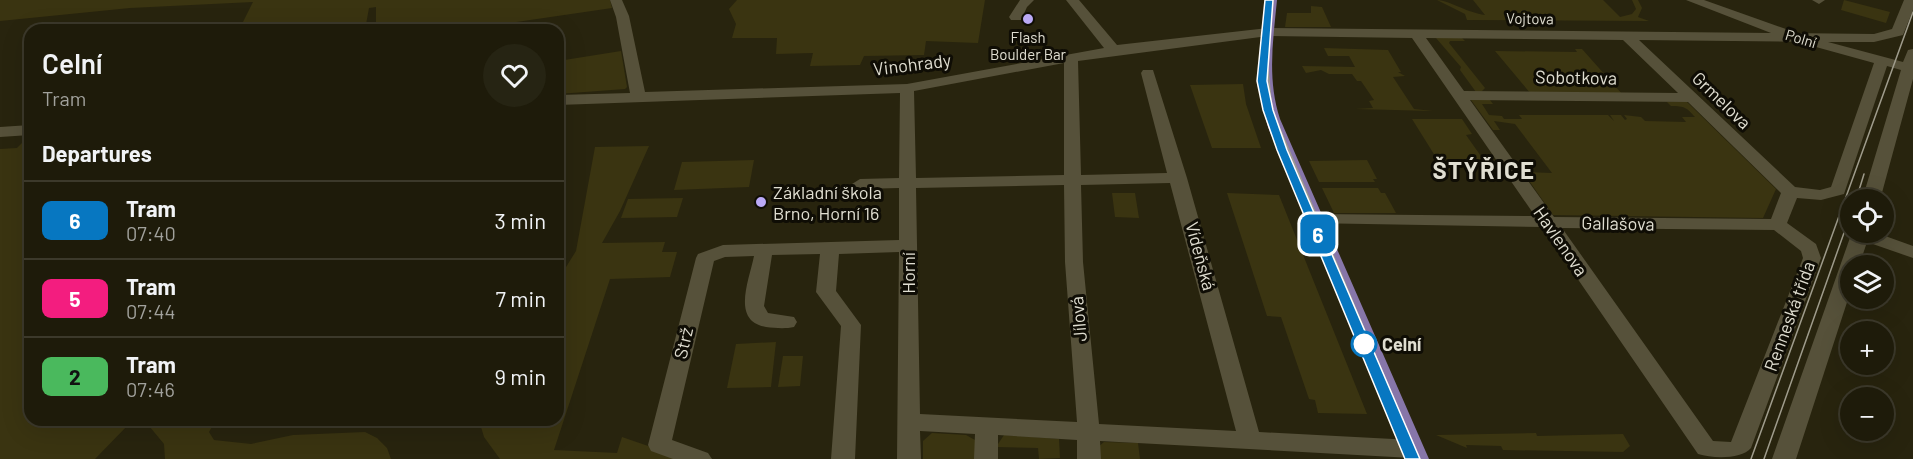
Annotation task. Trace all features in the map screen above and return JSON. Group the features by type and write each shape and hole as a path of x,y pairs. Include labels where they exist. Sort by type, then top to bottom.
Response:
{"main road":[{"path":"1271,0 1266,81 1270,110 1414,454"}],"street":[{"path":"616,0 622,16 638,96"},
{"path":"1016,17 1021,5 1028,0"},
{"path":"1072,0 1114,50"},
{"name":"Polní","path":"1692,0 1793,37 1882,61 1912,63"},
{"path":"1793,37 1890,36 1898,32 1910,0"},
{"name":"Vinohrady","path":"564,100 907,88 1114,50 1268,32"},
{"name":"Vojtova","path":"1268,32 1793,37"},
{"name":"Havlenova","path":"1416,33 1548,222 1703,454"},
{"name":"Grmelova","path":"1628,36 1790,192"},
{"name":"Jílová","path":"1071,57 1074,270 1088,413 1089,459"},
{"path":"1778,225 1790,192 1821,195 1838,190 1882,61"},
{"path":"1874,189 1912,63"},
{"name":"Vídeňská","path":"1148,73 1250,440"},
{"name":"Horní","path":"907,88 909,459"},
{"name":"Sobotkova","path":"1459,95 1692,98"},
{"path":"0,132 24,130"},
{"path":"860,184 1179,178"},
{"name":"Gallašova","path":"1314,219 1778,225"},
{"name":"Renneská třída","path":"1703,454 1728,453 1740,448 1812,258 1809,248 1778,225"},
{"path":"1784,459 1858,243"},
{"path":"1888,243 1913,252"},
{"name":"Strž","path":"700,459 658,445 701,266 705,258 715,253 908,246"},
{"path":"830,249 826,292 851,325 843,459"},
{"path":"764,251 754,306 756,316 765,320 787,322"},
{"path":"909,422 1087,429 1414,454"},
{"path":"986,459 987,425"}],"shaded area":[{"path":"0,0 610,0 612,8 503,24 376,24 376,7 369,8 366,24 242,24 253,2 130,8 0,21"},
{"path":"737,0 985,0 978,43 926,41 924,55 864,56 860,65 810,66 813,53 776,54 777,38 732,38 736,24 729,9"},
{"path":"1437,0 1485,15 1473,0 1603,0 1620,17 1632,14 1636,9 1632,0 1638,0 1642,8 1638,17 1649,21 1467,20 1465,14"},
{"path":"1844,0 1890,12 1886,23 1841,10"},
{"path":"1311,6 1322,7 1331,27 1285,27 1287,13 1311,13"},
{"path":"1436,38 1462,38 1465,41 1450,41 1449,43 1485,88 1480,93 1476,92 1460,70 1461,67"},
{"path":"1324,48 1388,50 1401,72 1398,72 1405,76 1393,77 1414,109 1433,111 1355,109 1373,108 1369,101 1374,100 1361,81 1357,81 1352,74 1329,74 1321,70 1306,73 1302,66 1355,67 1349,56 1328,56"},
{"path":"1575,49 1582,49 1623,95 1531,94 1495,51 1577,52"},
{"path":"621,51 627,87 564,94 564,60"},
{"path":"1243,84 1246,104 1261,148 1212,148 1190,85"},
{"path":"1471,100 1490,100 1493,104 1482,104 1489,115 1502,116 1504,119 1522,119 1519,115 1608,115 1614,121 1610,115 1621,115 1625,120 1627,119 1624,115 1641,117 1645,121 1686,122 1682,117 1695,117 1690,111 1680,106 1671,106 1667,102 1687,102 1776,189 1763,218 1553,215 1523,172 1552,173 1515,124 1494,121 1500,130 1493,130"},
{"path":"1412,119 1462,119 1472,134 1466,135 1483,159 1437,159"},
{"path":"24,141 24,426 127,426 95,459 0,459 0,149 17,148"},
{"path":"649,146 620,211 602,243 665,242 662,252 677,252 670,277 610,279 564,419 564,270 576,251 595,147"},
{"path":"754,160 749,187 674,190 682,162"},
{"path":"1367,160 1377,179 1373,179 1375,182 1319,182 1309,161"},
{"path":"1322,188 1378,188 1381,193 1385,193 1396,213 1334,213"},
{"path":"1112,193 1135,193 1139,218 1115,217"},
{"path":"1227,193 1279,195 1367,414 1318,413 1315,400 1309,399 1281,317 1267,316"},
{"path":"683,198 677,217 621,218 628,199"},
{"path":"776,342 771,387 727,388 736,344"},
{"path":"783,356 803,356 800,386 778,387"},
{"path":"149,426 212,426 209,432 214,440 251,444 293,435 365,432 377,438 387,448 391,459 165,459 164,444"},
{"path":"481,426 562,426 554,450 617,453 622,437 686,459 500,459 484,437"},
{"path":"932,433 966,435 975,440 976,459 923,459 923,441"},
{"path":"1536,433 1537,436 1623,434 1630,446 1623,452 1503,450 1501,446 1466,445 1467,448 1436,435"},
{"path":"1004,435 1059,439 1060,458 1039,459 1038,448 996,447"},
{"path":"1104,442 1138,443 1140,459 1097,459 1098,447"}],"tram line":[{"name":"6","path":"1269,0 1262,81 1268,110 1282,150 1413,459"},
{"path":"1273,0 1267,62 1272,110 1419,459"},
{"path":"1751,459 1913,12"},
{"path":"1859,189 1864,174"},
{"path":"1764,459 1840,243"}],"place":[{"name":"Flash Boulder Bar","path":"1028,19"},
{"name":"Základní škola Brno, Horní 16","path":"761,202"},
{"name":"Celní","path":"1364,344"}],"district":[{"name":"ŠTÝŘICE","path":"1484,169"}]}
